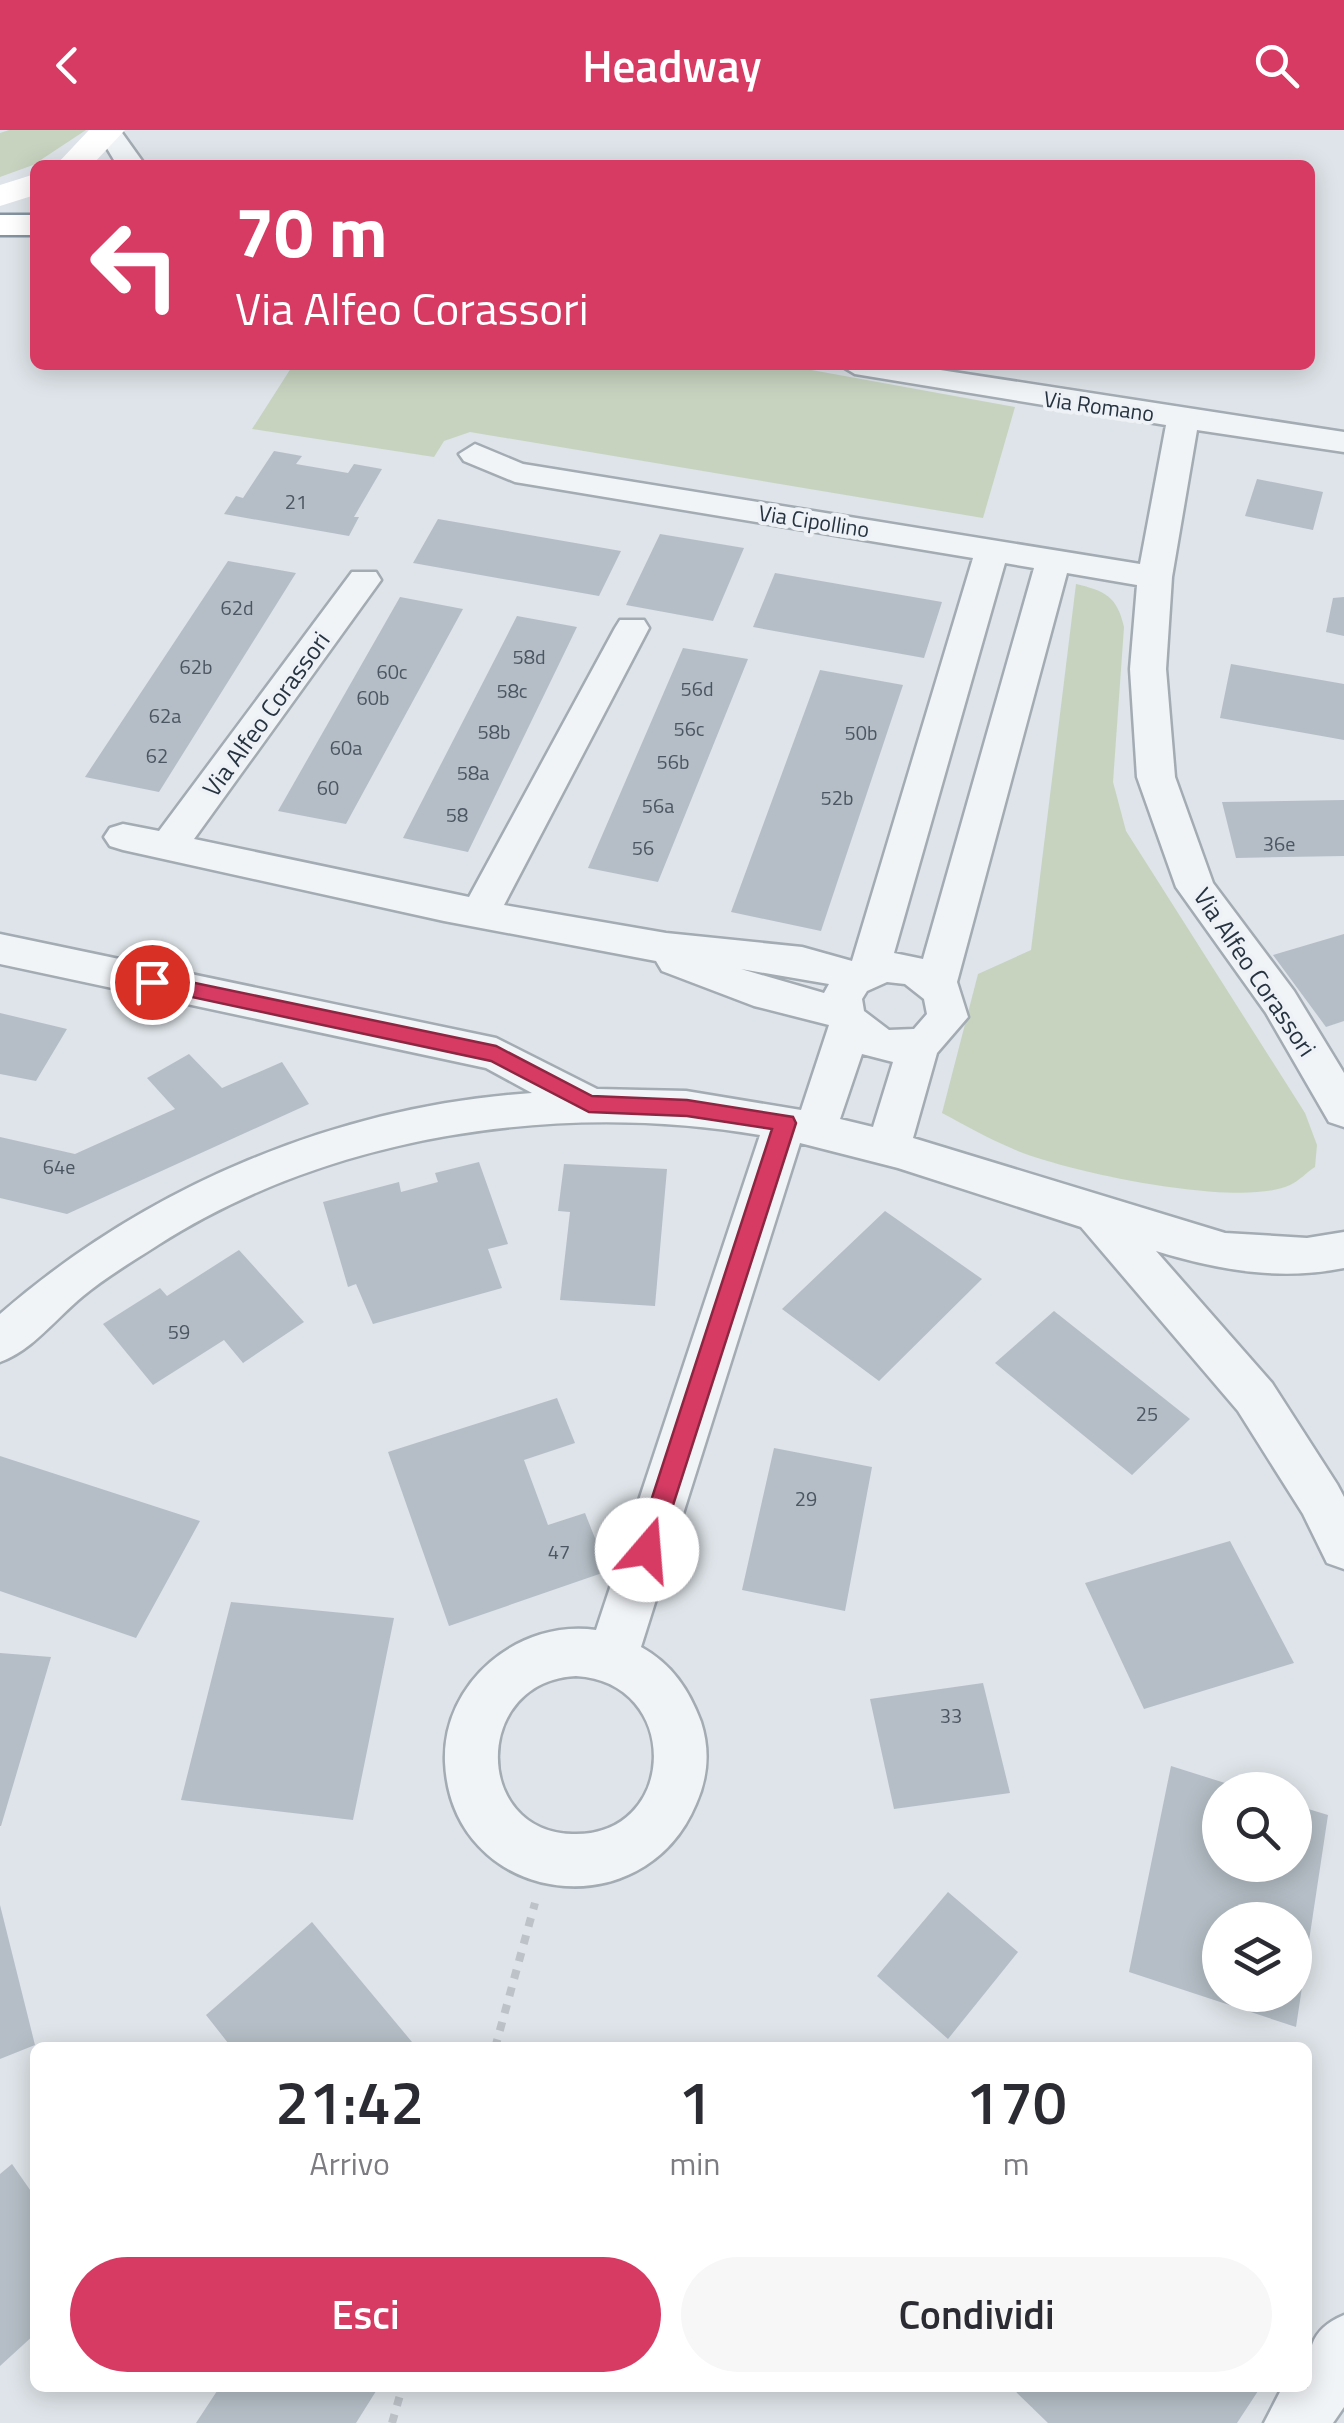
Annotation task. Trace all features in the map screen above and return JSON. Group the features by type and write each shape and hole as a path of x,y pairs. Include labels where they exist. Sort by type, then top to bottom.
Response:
{"main road":[{"path":"78,160 108,131"},
{"path":"0,196 30,186"},
{"path":"0,221 30,224"}],"street":[{"path":"108,131 128,160"},
{"name":"Via Romano","path":"887,370 1344,442"},
{"name":"Via Alfeo Corassori","path":"1183,417 1155,577 1148,670 1156,777 1195,886 1280,1002 1344,1110"},
{"name":"Via Cipollino","path":"476,454 515,472 1155,577"},
{"path":"612,1659 800,1126 854,997 992,550"},
{"path":"936,984 1053,561"},
{"name":"Via Alfeo Corassori","path":"168,847 364,580"},
{"path":"480,913 632,628"},
{"path":"123,838 642,945 768,996 854,997 912,969 944,994 948,1018 942,1028 919,1044 874,1044 854,997"},
{"path":"0,949 496,1054 589,1104"},
{"path":"889,1147 919,1044"},
{"path":"0,1342 29,1313 158,1222 297,1158 442,1118 589,1104 687,1108 800,1126 889,1147 1204,1246 1324,1256 1344,1250"},
{"path":"1095,1212 1255,1397 1320,1499 1344,1548"},
{"path":"579,1654 612,1659 643,1674 667,1700 681,1731 683,1766 673,1800 652,1829 621,1850 585,1860 547,1858 515,1844 489,1821 474,1792 468,1759 475,1726 490,1697 530,1666 579,1654"},
{"path":"1295,2423 1335,2366 1344,2346"}],"path":[{"path":"497,2042 547,1858"},
{"path":"392,2423 401,2392"}],"green space":[{"path":"86,130 41,160 30,160 30,166 0,177 0,133"},
{"path":"290,370 812,370 1015,407 983,518 470,432 444,441 434,457 252,429"},
{"path":"1076,584 1108,596 1118,608 1124,627 1113,782 1126,831 1305,1113 1317,1145 1315,1167 1290,1185 1232,1193 1109,1176 1011,1148 942,1113 978,974 1031,950"}],"building":[{"path":"274,451 302,456 296,464 348,473 354,464 382,469 354,517 359,517 349,536 224,514 236,496 243,498"},
{"path":"1257,479 1323,492 1313,530 1245,516"},
{"path":"438,519 621,551 599,596 413,563"},
{"path":"660,534 744,548 713,621 626,605"},
{"path":"228,561 296,573 159,792 85,777"},
{"path":"775,573 942,602 924,658 753,627"},
{"path":"400,597 463,609 346,824 278,811"},
{"path":"1344,597 1344,636 1326,632 1333,598"},
{"path":"517,616 577,627 468,852 403,838"},
{"path":"683,648 748,659 658,882 588,868"},
{"path":"1231,664 1344,684 1344,740 1220,718"},
{"path":"820,670 903,685 821,931 731,912"},
{"path":"1344,800 1344,856 1236,858 1222,802"},
{"path":"1344,934 1344,1021 1326,1027 1273,955"},
{"path":"0,1013 67,1029 36,1081 0,1074"},
{"path":"189,1054 222,1088 282,1062 309,1104 67,1214 0,1198 0,1137 75,1154 175,1109 147,1078"},
{"path":"479,1162 508,1244 488,1249 502,1288 373,1324 356,1284 348,1287 323,1202 399,1182 401,1192 438,1182 435,1173"},
{"path":"564,1164 667,1169 655,1306 560,1300 570,1212 558,1211"},
{"path":"885,1211 982,1279 879,1381 782,1309"},
{"path":"239,1250 304,1322 243,1363 224,1340 153,1385 103,1324 160,1288 167,1296"},
{"path":"1054,1311 1190,1419 1132,1475 995,1363"},
{"path":"557,1398 575,1443 524,1460 548,1525 585,1513 608,1571 449,1626 388,1452"},
{"path":"774,1448 872,1467 845,1611 742,1590"},
{"path":"0,1456 200,1521 136,1638 0,1591"},
{"path":"1230,1541 1294,1663 1144,1709 1085,1583"},
{"path":"231,1602 394,1618 353,1820 181,1800"},
{"path":"0,1653 51,1657 1,1826 0,1826"},
{"path":"983,1683 1010,1793 894,1809 870,1699"},
{"path":"1171,1766 1202,1776 1202,1882 1312,1882 1312,1810 1328,1815 1312,1921 1312,1902 1202,1902 1202,1996 1129,1972"},
{"path":"948,1892 1018,1952 948,2039 877,1976"},
{"path":"0,1905 34,2042 0,2059"},
{"path":"312,1922 412,2042 227,2042 206,2015"},
{"path":"1250,2012 1298,2012 1296,2027"},
{"path":"12,2164 30,2190 30,2339 0,2366 0,2174"},
{"path":"216,2392 375,2392 356,2423 196,2423"},
{"path":"1016,2392 1257,2392 1237,2423 1048,2423"}],"route":[{"path":"152,982 496,1054 589,1104 687,1108 785,1123 647,1550"}]}
